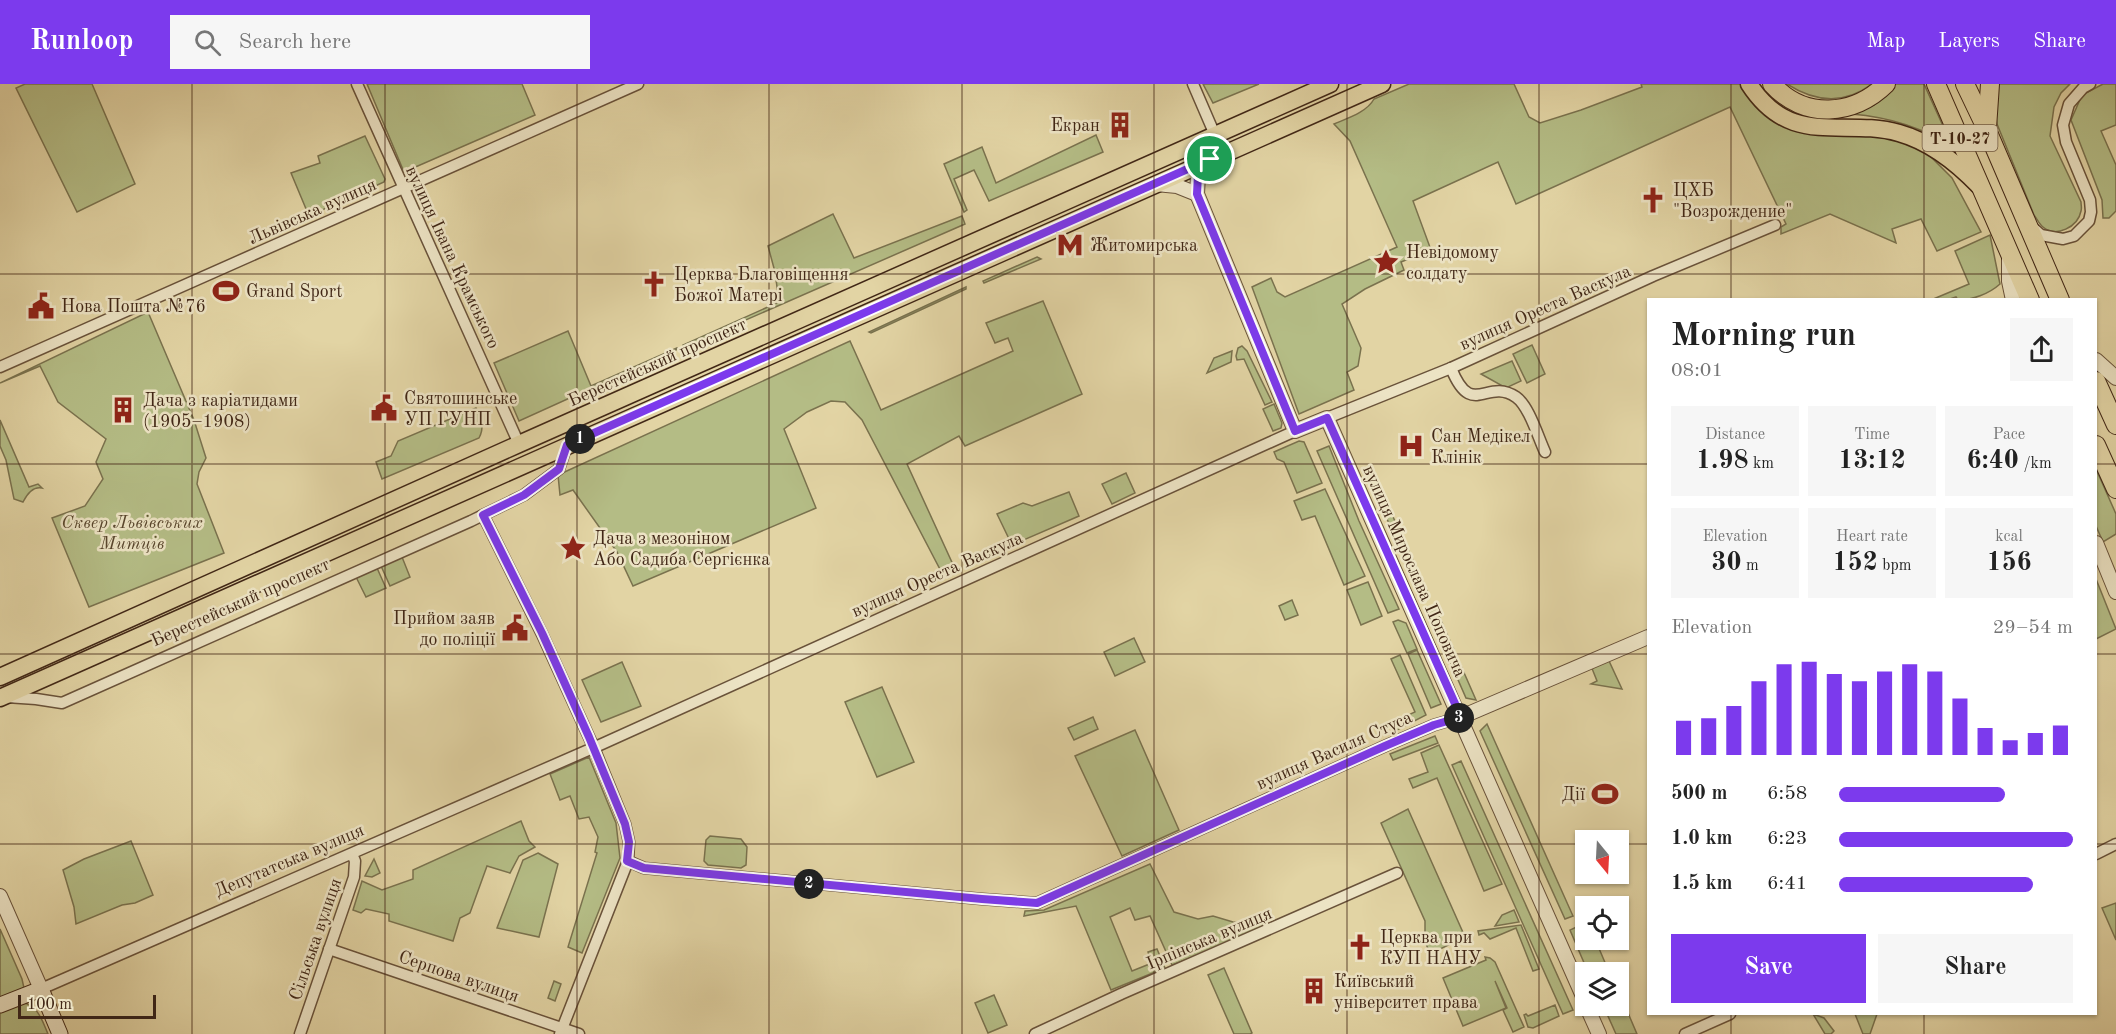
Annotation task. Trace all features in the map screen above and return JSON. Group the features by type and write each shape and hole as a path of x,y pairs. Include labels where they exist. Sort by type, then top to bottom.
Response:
{"highway":[{"path":"1772,84 1787,98 1800,105 1837,111 1865,101 1886,84"},
{"name":"Т-10-27","path":"1936,84 1984,192"},
{"path":"1965,84 2059,298"},
{"path":"1987,130 1990,84"},
{"path":"1984,192 2029,298"},
{"path":"2097,383 2116,425"},
{"path":"2097,447 2116,489"}],"main road":[{"name":"Берестейський проспект","path":"0,678 519,444 1330,84"},
{"name":"Берестейський проспект","path":"2,697 1382,84"},
{"path":"1749,84 1763,101 1781,116 1801,125 1836,129 1879,129 1914,138 1949,158 1984,192"},
{"path":"41,989 60,1034"},
{"name":"Депутатська вулиця","path":"0,1005 41,989"}],"street":[{"name":"вулиця Івана Крамського","path":"357,84 519,444"},
{"name":"Львівська вулиця","path":"0,367 638,84"},
{"path":"1193,84 1215,135"},
{"path":"2027,223 2042,235 2063,239 2074,236 2089,221 2090,200 2066,142 2063,125 2069,104 2083,88 2090,84"},
{"path":"1210,159 1198,175 1197,194 1295,431 1327,418"},
{"path":"1156,184 1177,186 1197,194"},
{"name":"вулиця Ореста Васкула","path":"1327,418 1451,368 1653,276 1775,225"},
{"path":"2009,252 2009,281 2013,298"},
{"path":"2097,361 2116,378"},
{"path":"1451,368 1460,388 1470,394 1500,392 1516,397 1526,410 1545,452"},
{"name":"вулиця Мирослава Поповича","path":"1327,418 1575,979"},
{"name":"вулиця Ореста Васкула","path":"594,748 1295,431"},
{"name":"Берестейський проспект","path":"2,697 62,703 524,495 559,469 567,445"},
{"path":"483,515 542,633 594,748 625,824 629,842 627,861 561,1031"},
{"path":"2097,545 2116,592"},
{"name":"вулиця Василя Стуса","path":"627,861 644,868 1037,903 1385,746 1434,725 1461,717 1647,637"},
{"name":"Депутатська вулиця","path":"41,989 594,748"},
{"path":"2097,854 2116,844"},
{"name":"Сільська вулиця","path":"300,1034 354,877 355,861 352,854"},
{"name":"Ірпінська вулиця","path":"1035,1034 1397,873"},
{"path":"0,896 41,989"},
{"name":"Серпова вулиця","path":"329,949 561,1031 579,1034"},
{"path":"1685,1034 1728,1015"},
{"name":"вулиця Мирослава Поповича","path":"1591,1016 1599,1034"}],"green space":[{"path":"25,84 92,84 135,184 77,212 16,88"},
{"path":"367,84 522,84 535,115 404,172"},
{"path":"1203,84 1259,84 1213,103"},
{"path":"1409,84 1514,84 1529,117 1540,123 1642,87 1641,84 1742,84 1762,107 1897,140 1926,152 1952,178 1981,232 1937,251 1921,219 1892,229 1896,243 1830,214 1781,234 1781,227 1786,224 1730,107 1516,204 1498,162 1413,201 1431,250 1401,262 1404,270 1365,289 1342,304 1361,348 1358,366 1347,372 1354,390 1299,414 1252,287 1271,278 1277,292 1285,297 1397,247 1350,141 1334,124 1362,111 1374,99"},
{"path":"1787,84 1872,84 1851,95 1830,99 1808,95"},
{"path":"1893,84 1924,84 1953,148 1930,134 1905,124 1851,114 1874,105"},
{"path":"1996,84 2070,84 2061,93 2054,107 2050,136 2081,202 2079,217 2066,229 2048,230 2034,215 1997,124"},
{"path":"2103,84 2116,84 2116,125 2101,131 2116,165 2116,211 2109,218 2103,218 2102,200 2071,120 2082,95"},
{"path":"1096,135 1103,152 989,201 974,170 954,179 967,210 964,212 944,164 982,147 996,183"},
{"path":"365,136 385,179 384,182 309,216 291,173 320,163 318,156"},
{"path":"833,214 854,258 962,216 965,224 684,347 683,345 779,302 775,272 768,246"},
{"path":"1990,235 2000,284 1973,298 1936,298 1969,284 1955,251"},
{"path":"1037,257 1041,259 984,283 983,281"},
{"path":"966,287 966,289 869,332"},
{"path":"1043,301 1082,394 965,446 959,436 907,464 955,569 943,575 862,420 845,402 831,401 807,412 784,429 816,508 633,586 617,552 573,490 560,495 558,475 850,341 881,410 1013,351 1008,338 995,343 986,323"},
{"name":"Сквер Львівських Митців","path":"148,312 194,420 206,458 199,472 197,484 224,553 89,607 52,518 85,506 103,479 96,462 106,439 58,402 40,366 0,383"},
{"path":"568,331 591,386 678,349 519,421 494,363"},
{"path":"1532,345 1545,374 1527,383 1513,354"},
{"path":"1242,346 1247,351 1272,402 1265,405 1244,359 1237,360 1238,348"},
{"path":"1232,351 1231,362 1207,373 1214,358"},
{"path":"1512,361 1521,381 1506,388 1481,374"},
{"path":"1274,404 1282,423 1281,428 1273,431 1263,409"},
{"path":"476,408 482,427 479,438 382,479 376,462 391,456 398,441"},
{"path":"0,420 29,487 38,484 42,488 31,491 23,502 14,499 6,460 0,446"},
{"path":"1299,441 1304,442 1322,483 1297,493 1284,462 1277,459 1274,452"},
{"path":"1329,446 1359,521 1399,609 1388,613 1317,451"},
{"path":"1372,471 1427,591 1421,592 1366,474"},
{"path":"2097,471 2116,514 2116,534 2103,542 2097,528"},
{"path":"1126,473 1135,493 1112,504 1102,484"},
{"path":"1325,489 1365,576 1344,585 1315,516 1302,520 1294,501"},
{"path":"1069,492 1079,516 1012,545 997,514 1023,503 1032,506"},
{"path":"402,557 410,577 390,586 381,566"},
{"path":"377,568 386,588 366,597 356,577"},
{"path":"1368,582 1382,616 1361,625 1347,590"},
{"path":"2097,582 2116,629 2097,638"},
{"path":"1292,600 1298,615 1285,620 1279,606"},
{"path":"1436,609 1476,700 1466,698 1428,611"},
{"path":"1398,620 1406,623 1417,649 1407,653 1393,622"},
{"path":"1134,638 1145,662 1115,676 1104,652"},
{"path":"1417,650 1441,704 1431,708 1408,654"},
{"path":"1400,655 1426,715 1395,731 1391,723 1415,712 1391,659"},
{"path":"1605,660 1609,661 1622,689 1591,684 1597,681 1591,666"},
{"path":"622,662 641,706 601,722 582,680"},
{"path":"882,687 914,762 877,777 845,702"},
{"path":"1093,717 1098,729 1074,740 1068,728"},
{"path":"1487,724 1573,916 1565,919 1480,731"},
{"path":"1135,730 1179,830 1122,856 1075,756"},
{"path":"1435,736 1438,743 1393,760 1390,754"},
{"path":"1439,745 1502,884 1484,891 1437,778 1413,788 1409,779 1428,772 1421,753"},
{"path":"589,757 616,823 620,858 582,953 568,947 597,853 595,852 598,837 589,817 579,819 570,796 560,800 550,774"},
{"path":"1461,761 1573,1010 1563,1014 1452,765"},
{"path":"1408,809 1465,937 1430,954 1425,941 1425,921 1381,823"},
{"path":"521,821 529,841 535,847 519,856 510,873 487,866 470,913 460,918 453,941 389,921 389,914 366,909 361,913 353,910 362,881 382,890 413,879 413,870"},
{"path":"710,836 741,839 747,847 746,865 741,868 708,865 704,861 706,840"},
{"path":"131,841 153,895 76,924 74,907 63,870 84,859"},
{"path":"538,853 558,864 539,937 497,928 523,860"},
{"path":"374,859 380,873 372,877 365,876"},
{"path":"1150,864 1174,912 1198,919 1213,916 1233,922 1279,925 1172,965 1150,916 1135,920 1130,908 1110,917 1132,971 1152,963 1148,952 1157,949 1165,968 1111,990 1076,906 1024,916 1025,911 1044,910"},
{"path":"2116,903 2116,940 2102,908"},
{"path":"1514,910 1519,922 1495,926 1502,915"},
{"path":"1521,925 1539,969 1533,971 1516,928 1490,939 1484,933 1479,935 1478,931"},
{"path":"1575,928 1575,942 1570,930"},
{"path":"0,929 24,988 0,998"},
{"path":"1579,950 1600,950 1605,962 1584,962"},
{"path":"1485,957 1495,962 1524,1027 1513,1032 1503,1010 1507,1008 1495,981 1506,1008 1463,1026 1443,978 1486,960"},
{"path":"1224,968 1252,1033 1250,1034 1234,1034 1208,975"},
{"path":"554,981 561,984 555,1001 548,998"},
{"path":"994,995 1007,1025 988,1033 975,1003"},
{"path":"21,1002 32,1006 48,1034 0,1034 0,1011"},
{"path":"1555,1005 1559,1016 1533,1028 1528,1027 1524,1015 1528,1016"},
{"path":"1629,1015 1637,1034 1616,1034 1608,1016"},
{"path":"1814,1015 1824,1018 1834,1031 1831,1034 1825,1034"},
{"path":"1855,1015 1877,1015 1870,1034 1863,1034"}],"place":[{"name":"Екран","path":"1120,125"},
{"name":"ЦХБ \"Возрождение\"","path":"1653,200"},
{"name":"Житомирська","path":"1070,245"},
{"name":"Невідомому солдату","path":"1386,262"},
{"name":"Церква Благовіщення Божої Матері","path":"654,284"},
{"name":"Grand Sport","path":"226,291"},
{"name":"Нова Пошта №76","path":"41,306"},
{"name":"Святошинське УП ГУНП","path":"384,408"},
{"name":"Дача з каріатидами (1905–1908)","path":"123,410"},
{"name":"Сан Медікел Клінік","path":"1411,446"},
{"name":"Дача з мезоніном Або Садиба Сергієнка","path":"573,548"},
{"name":"Прийом заяв до поліції","path":"515,628"},
{"name":"Дії","path":"1605,794"},
{"name":"Церква при КУП НАНУ","path":"1360,947"},
{"name":"Київський університет права","path":"1314,991"}],"route":[{"path":"1210,159 1198,175 1197,194 1295,431 1327,418 1461,717 1434,725 1385,746 1037,903 644,868 627,861 629,842 625,824 589,737 542,633 483,515 524,495 559,469 567,445 1040,237 1210,159"}]}
